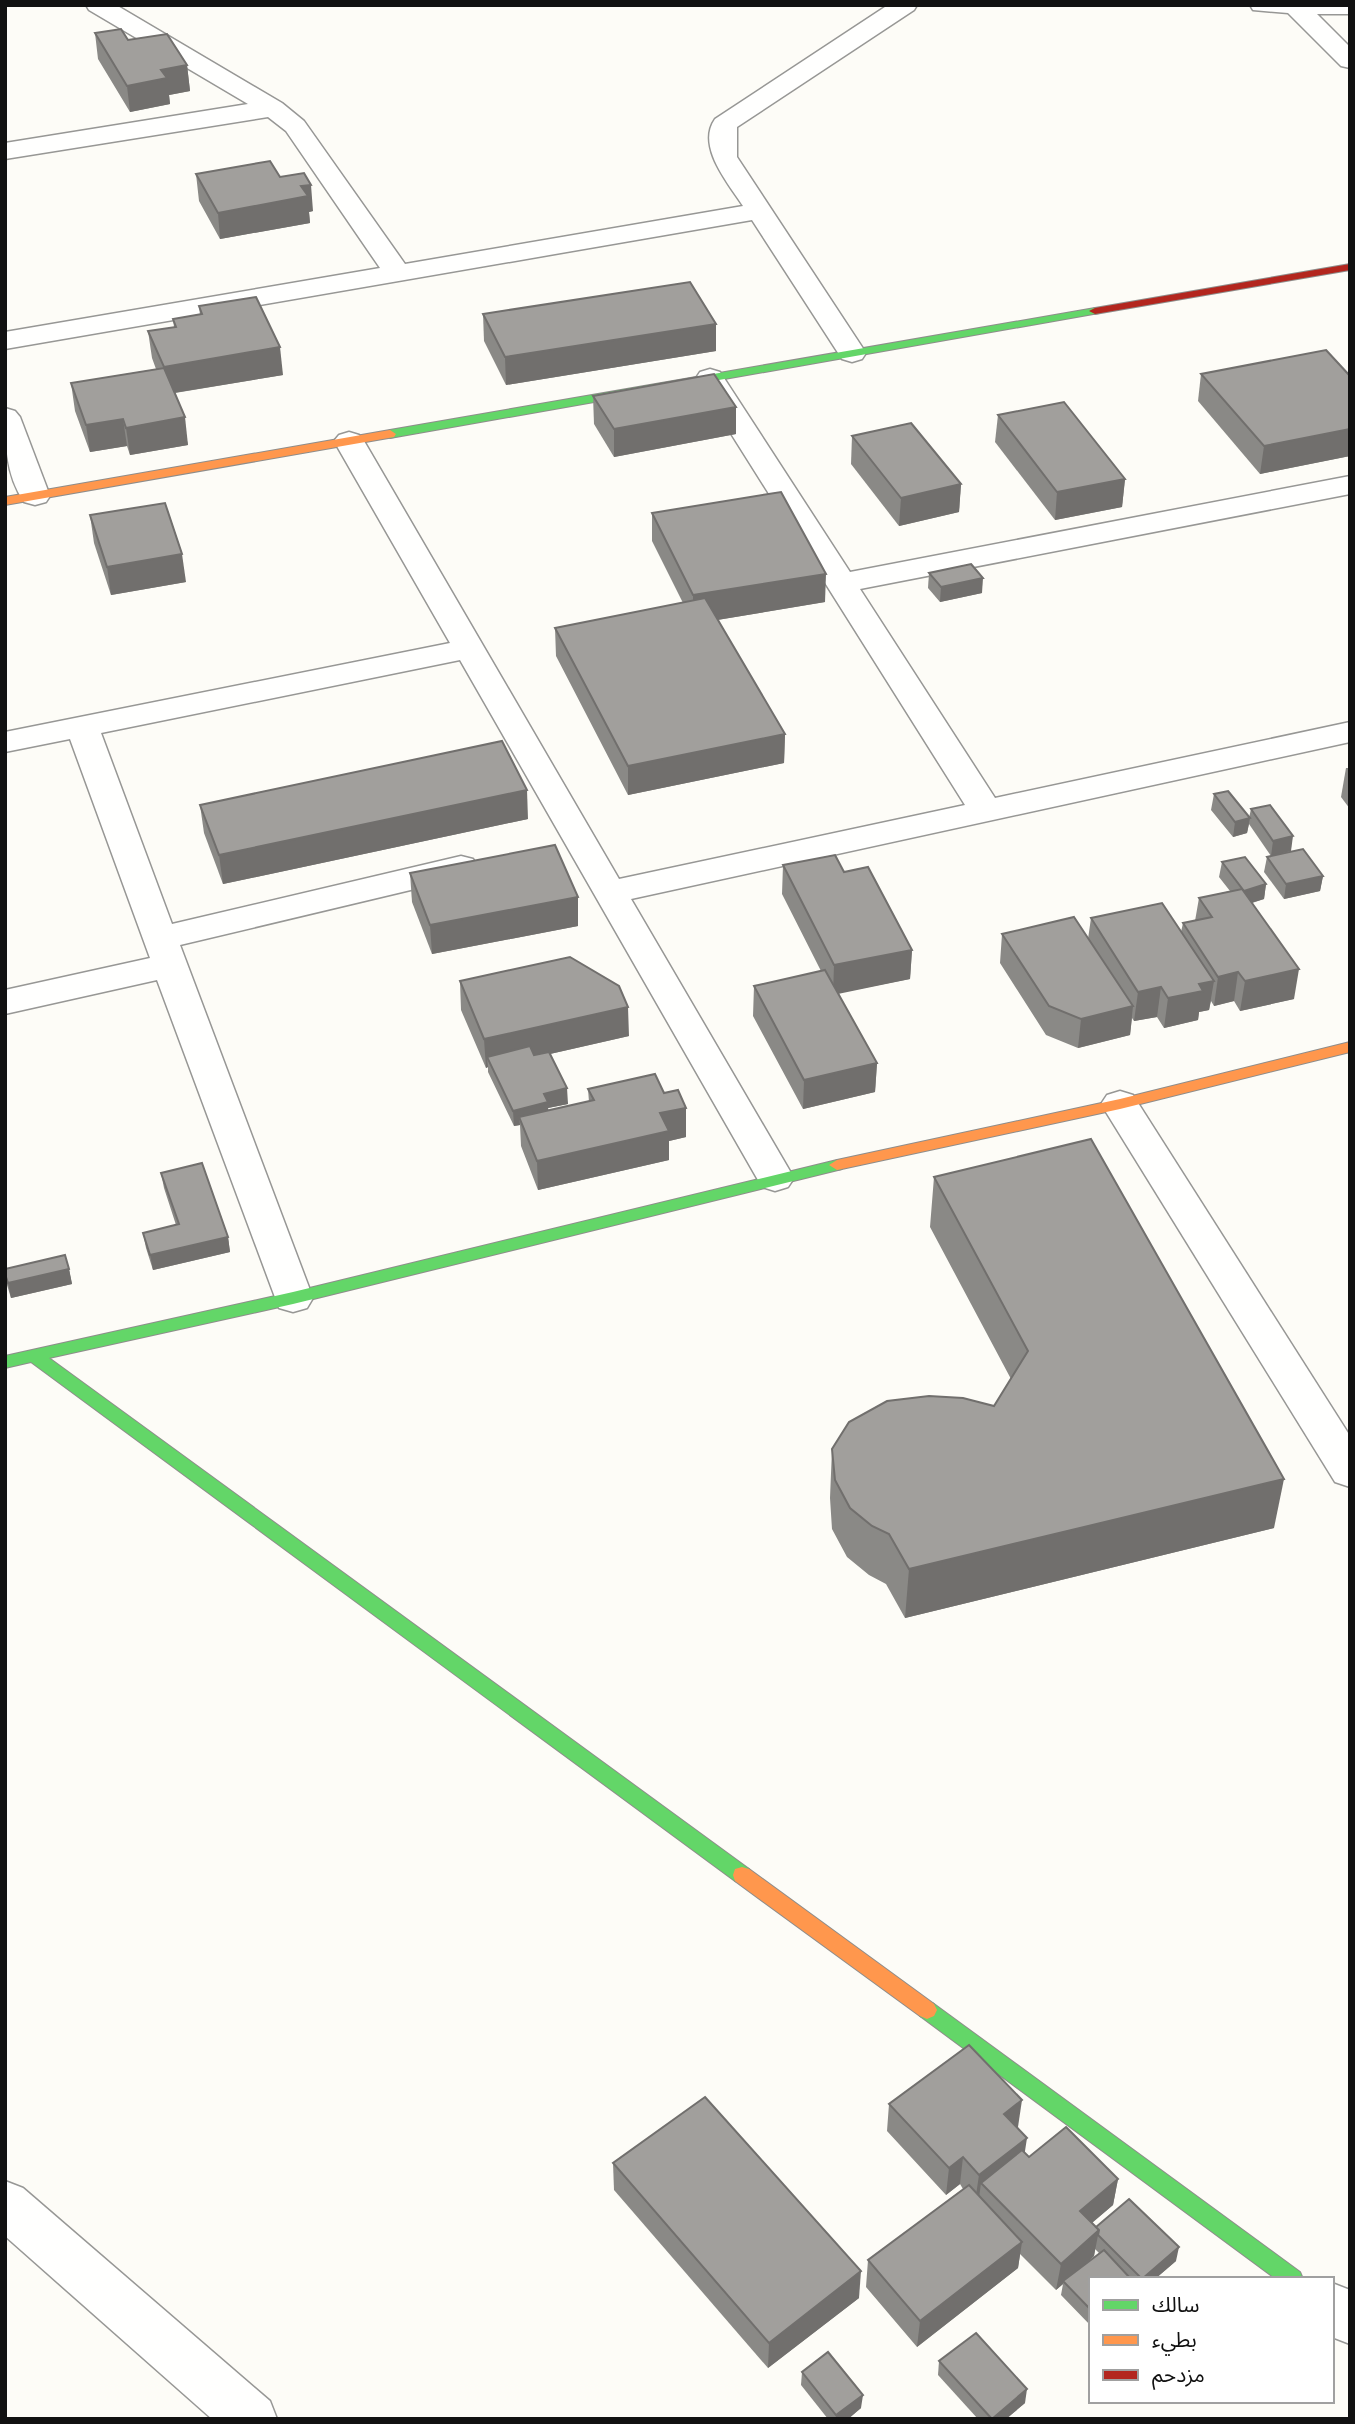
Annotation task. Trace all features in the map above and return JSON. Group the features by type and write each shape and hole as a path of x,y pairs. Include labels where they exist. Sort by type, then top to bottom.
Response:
{"street":[{"path":"98,5 273,108 295,126 398,274"},
{"path":"852,353 724,157 724,124 905,5"},
{"path":"1262,5 1350,8"},
{"path":"1295,6 1350,61"},
{"path":"5,151 273,108"},
{"path":"5,341 760,211"},
{"path":"5,501 1350,267"},
{"path":"710,378 985,809"},
{"path":"5,416 35,496"},
{"path":"349,441 469,649 566,843 610,892 775,1178"},
{"path":"843,583 1350,485"},
{"path":"5,742 469,649"},
{"path":"82,727 293,1298"},
{"path":"610,892 1350,732"},
{"path":"5,1002 165,951 498,859"},
{"path":"5,1362 293,1298 775,1178 1120,1104 1350,1047"},
{"path":"1120,1104 1350,1471"},
{"path":"36,1357 1290,2277"},
{"path":"5,2204 251,2419"},
{"path":"5,2240 56,2250"},
{"path":"1334,2308 1350,2320"}],"building":[{"path":"121,29 128,40 167,34 187,65 161,70 167,78 127,86 95,33"},
{"path":"270,161 280,177 304,173 311,185 301,186 308,196 218,213 196,174"},
{"path":"690,282 716,324 505,357 483,314"},
{"path":"256,297 280,347 164,367 148,331 176,327 173,319 202,314 199,306"},
{"path":"1326,350 1350,376 1350,429 1264,446 1201,374"},
{"path":"164,368 185,417 126,428 123,419 86,425 71,383"},
{"path":"714,374 736,407 614,429 593,396"},
{"path":"1064,402 1125,479 1057,492 998,415"},
{"path":"911,423 961,484 901,498 852,436"},
{"path":"781,492 826,574 693,595 652,513"},
{"path":"165,503 182,554 107,567 90,515"},
{"path":"971,564 983,578 941,587 929,573"},
{"path":"705,598 785,734 628,766 555,628"},
{"path":"502,741 527,790 219,855 200,805"},
{"path":"1228,791 1250,818 1235,822 1214,794"},
{"path":"1270,805 1293,836 1273,841 1251,809"},
{"path":"555,845 578,897 430,925 410,873"},
{"path":"1303,849 1323,876 1286,884 1267,857"},
{"path":"835,855 844,872 868,867 912,950 834,965 783,865"},
{"path":"1245,857 1266,884 1244,891 1222,862"},
{"path":"1242,889 1299,969 1245,981 1238,972 1218,977 1183,923 1212,917 1199,898"},
{"path":"1162,903 1214,981 1199,984 1203,991 1168,998 1161,987 1138,992 1091,918"},
{"path":"1074,917 1133,1006 1081,1019 1049,1006 1002,934"},
{"path":"570,957 619,986 628,1007 484,1039 460,981"},
{"path":"825,970 877,1063 804,1080 754,986"},
{"path":"530,1046 534,1055 549,1052 567,1088 544,1094 548,1102 513,1111 487,1057"},
{"path":"655,1074 664,1093 678,1090 686,1108 660,1113 669,1131 537,1161 519,1117 594,1100 588,1089"},
{"path":"1091,1139 1284,1479 909,1569 889,1534 872,1526 850,1508 835,1480 832,1449 849,1422 887,1401 929,1396 963,1398 994,1406 1028,1351 934,1177"},
{"path":"202,1163 228,1237 150,1255 143,1233 179,1224 161,1173"},
{"path":"65,1255 69,1269 8,1283 5,1269"},
{"path":"969,2045 1022,2100 1004,2114 1027,2138 979,2175 963,2157 949,2168 889,2104"},
{"path":"705,2097 861,2271 769,2343 613,2163"},
{"path":"1066,2127 1118,2179 1080,2211 1099,2230 1061,2264 981,2183 1022,2150 1029,2157"},
{"path":"969,2185 1022,2242 920,2321 868,2260"},
{"path":"1129,2199 1179,2247 1144,2277 1140,2277 1098,2235 1099,2230 1096,2227"},
{"path":"1104,2250 1129,2277 1089,2277 1089,2308 1063,2281"},
{"path":"976,2333 1027,2389 992,2419 939,2361"},
{"path":"828,2352 863,2395 836,2415 802,2372"}],"traffic: fast":[{"path":"390,434 1095,311"},
{"path":"5,1362 293,1298 837,1165"},
{"path":"36,1357 742,1875"},
{"path":"927,2010 1290,2277"}],"traffic: slow":[{"path":"5,501 390,434"},
{"path":"837,1165 1120,1104 1350,1047"},
{"path":"742,1875 927,2010"}],"traffic: jam":[{"path":"1095,311 1350,267"}]}
